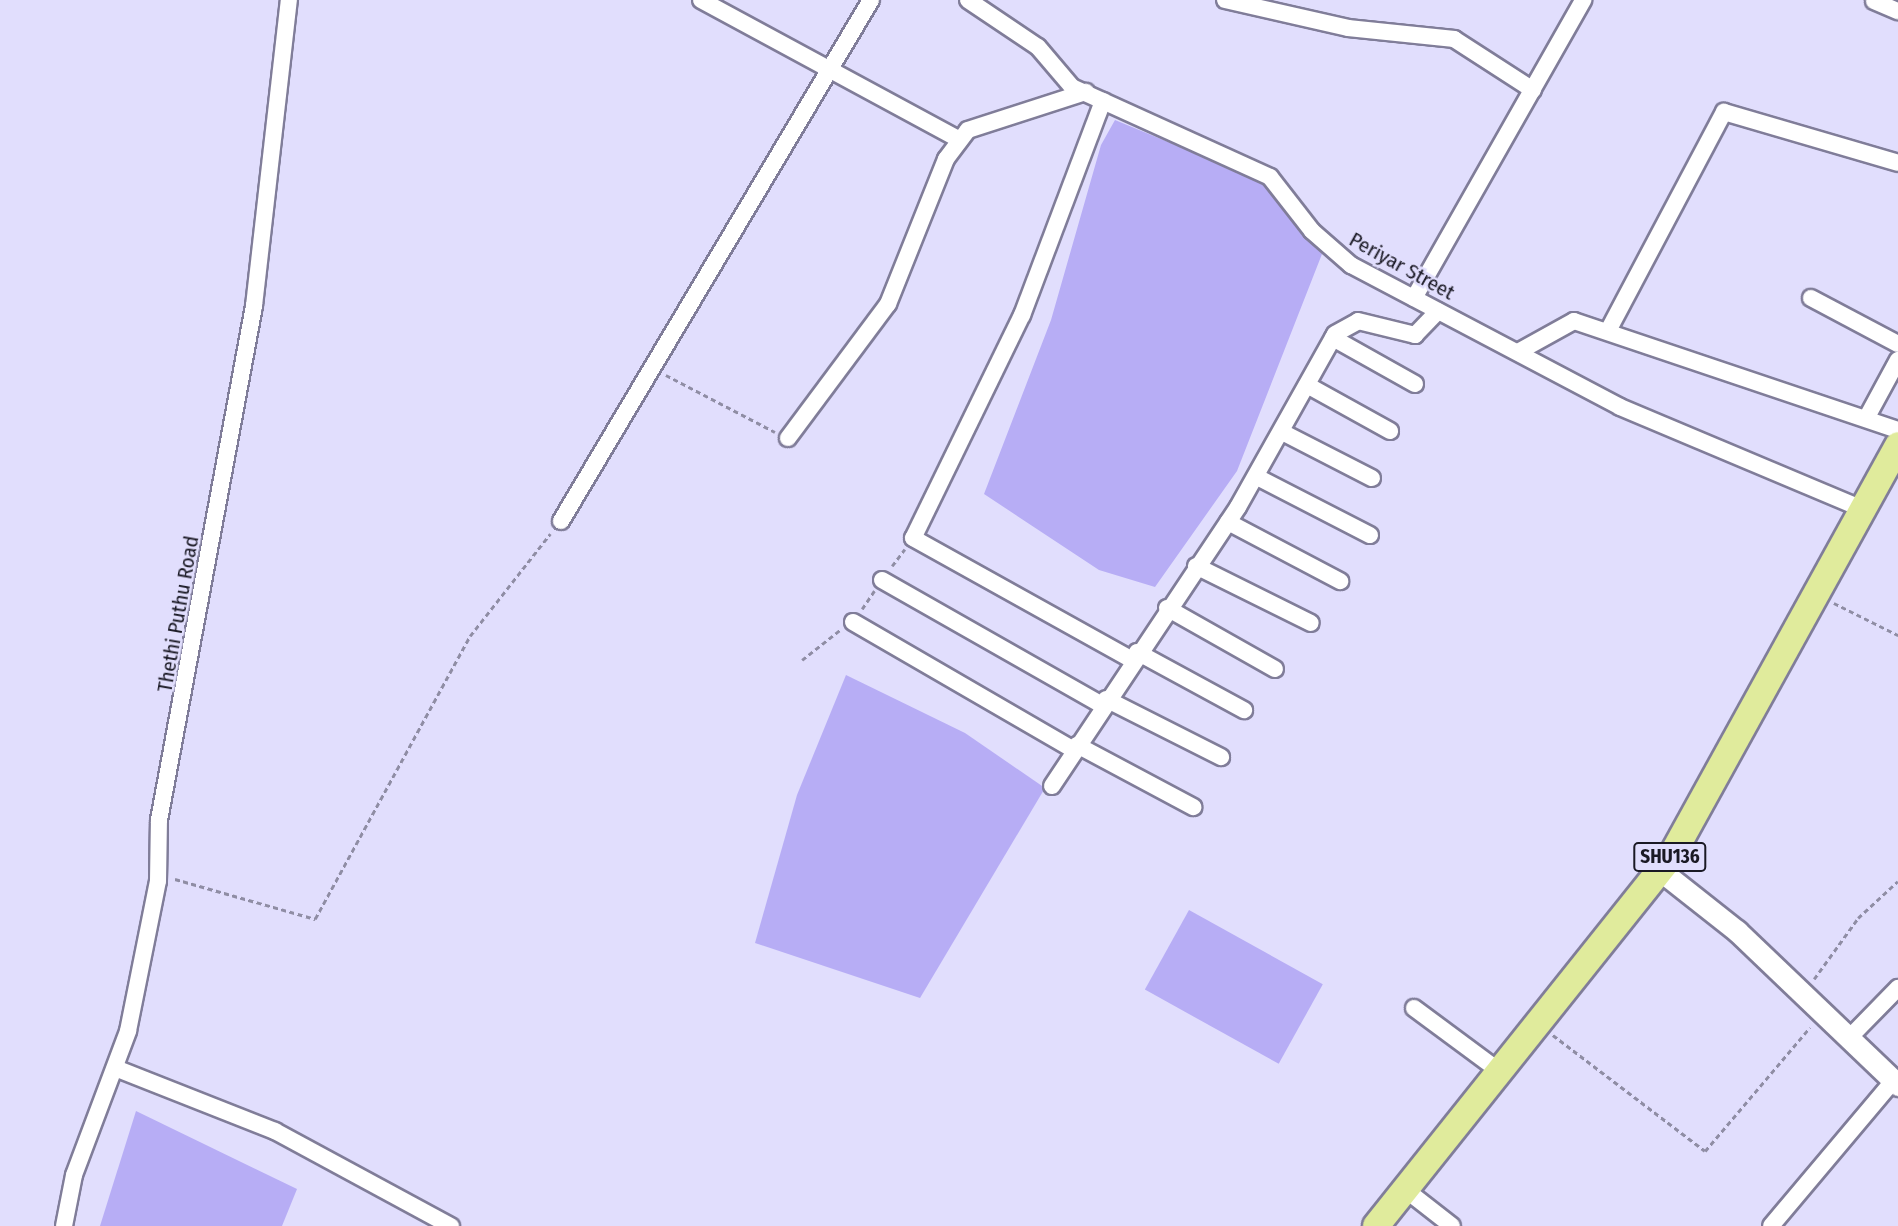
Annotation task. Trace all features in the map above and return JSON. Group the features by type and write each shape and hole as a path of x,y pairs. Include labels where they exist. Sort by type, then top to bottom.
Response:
{"main road":[{"name":"SHU136","path":"1376,1226 1502,1073 1661,871 1755,714 1813,591 1898,445"}],"street":[{"name":"Thethi Puthu Road","path":"64,1226 74,1175 128,1031 158,873 159,820 254,306 289,0"},
{"path":"701,0 960,140"},
{"path":"561,521 654,369 871,0"},
{"name":"Periyar Street","path":"968,0 1038,47 1072,87 1270,177 1329,249 1414,298 1662,427 1860,508"},
{"path":"1225,0 1348,28 1454,39 1533,90"},
{"path":"1414,298 1583,0"},
{"path":"1874,1 1898,11"},
{"path":"788,438 888,304 925,205 960,140 991,118 1086,92"},
{"path":"1103,101 1022,315 913,538 1135,656 1244,710"},
{"path":"1608,331 1724,112 1898,163"},
{"path":"1811,298 1898,344"},
{"path":"1052,786 1104,702 1257,477 1333,338 1358,321 1415,335 1438,311"},
{"path":"1517,352 1568,322 1608,331 1898,430"},
{"path":"1333,338 1415,384"},
{"path":"1867,418 1898,360"},
{"path":"1307,385 1390,430"},
{"path":"1282,432 1372,478"},
{"path":"1257,477 1370,536"},
{"path":"1228,522 1340,580"},
{"path":"1196,566 1311,623"},
{"path":"882,580 1104,702 1221,757"},
{"path":"1167,608 1275,669"},
{"path":"853,622 1075,748 1193,807"},
{"path":"1661,871 1805,996 1896,1083 1771,1226"},
{"path":"1850,1037 1898,988"},
{"path":"1414,1009 1502,1073"},
{"path":"114,1068 275,1131 451,1226"},
{"path":"1406,1190 1452,1226"}],"path":[{"path":"654,369 788,438"},
{"path":"158,873 315,919 470,636 561,521"},
{"path":"802,660 853,622 913,538"},
{"path":"1813,591 1898,635"},
{"path":"1805,996 1858,918 1898,881"},
{"path":"1540,1024 1705,1151 1825,1015"}],"shaded area":[{"path":"1115,120 1260,180 1322,254 1237,471 1155,587 1099,570 984,494 1051,320 1101,145"},
{"path":"846,675 965,733 1045,788 920,998 755,943 797,795"},
{"path":"1189,910 1323,984 1279,1064 1145,990"},
{"path":"136,1111 297,1189 282,1226 100,1226"}]}
